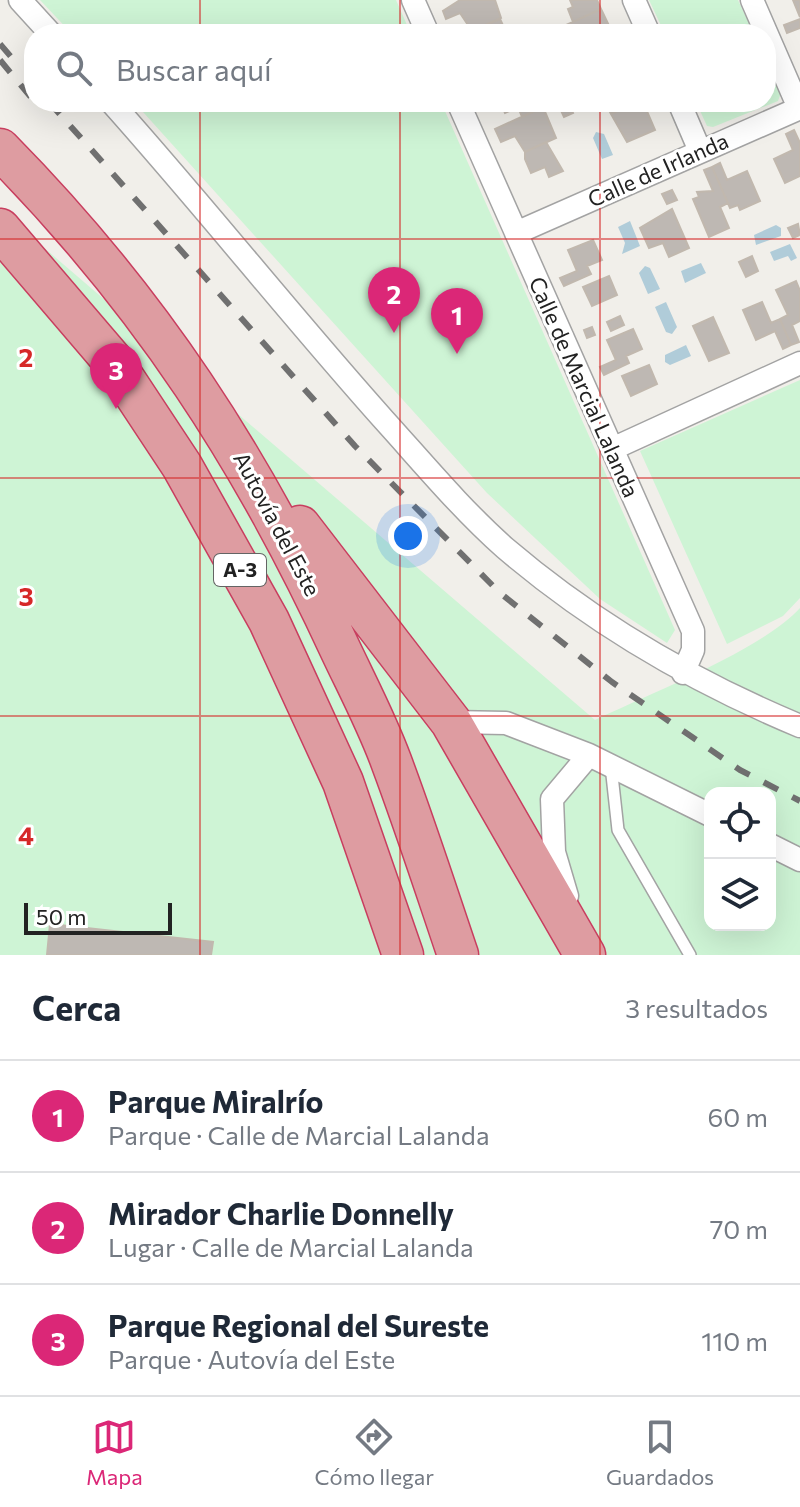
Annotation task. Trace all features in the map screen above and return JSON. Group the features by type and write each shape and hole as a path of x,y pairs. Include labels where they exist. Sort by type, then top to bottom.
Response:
{"highway":[{"name":"Autovía del Este","path":"0,149 63,213 141,309 229,435 312,587 390,758 458,955"},
{"name":"A-3","path":"0,229 112,360 182,466 262,608 343,782 403,955"},
{"path":"229,435 451,722 585,955"}],"street":[{"path":"20,0 42,24"},
{"path":"413,0 424,24"},
{"path":"634,0 645,24"},
{"path":"752,0 763,24"},
{"path":"776,54 800,108"},
{"name":"Calle de Irlanda","path":"516,233 800,108"},
{"path":"120,112 464,509 558,590 683,673 800,726"},
{"name":"Calle de Marcial Lalanda","path":"462,112 693,631 693,650 683,673"},
{"path":"683,112 700,151"},
{"path":"612,449 800,363"},
{"path":"451,722 506,723 589,755 704,812"},
{"path":"585,955 554,852 552,799 589,755"},
{"path":"776,848 800,860"}],"lane":[{"path":"611,766 618,830 690,955"}],"green space":[{"path":"40,0 396,0 407,24 63,24"},
{"path":"649,0 738,0 749,24 660,24"},
{"path":"776,82 781,93 776,102"},
{"path":"143,112 445,112 675,630 667,643 600,599 487,493"},
{"path":"701,112 750,112 713,127 707,126"},
{"path":"0,210 595,720 733,655 760,640 800,608 800,955 0,955"},
{"path":"800,380 800,598 783,616 727,644 640,451"}],"water":[{"path":"596,132 604,134 613,155 602,159 593,138"},
{"path":"630,221 640,246 622,254 625,243 618,227"},
{"path":"776,225 781,228 781,236 756,245 754,235"},
{"path":"790,244 797,258 791,261 788,256 774,261 770,252"},
{"path":"701,263 706,273 685,283 681,271"},
{"path":"645,266 650,268 660,289 648,294 639,273"},
{"path":"666,302 677,327 672,334 666,332 655,307"},
{"path":"686,345 691,356 670,365 665,362 665,355"}],"building":[{"path":"460,0 495,0 501,18 488,24 467,24 460,13 446,19 443,11"},
{"path":"570,0 597,0 601,9 573,22 568,9 573,7"},
{"path":"793,0 800,0 800,17"},
{"path":"601,9 608,24 568,24"},
{"path":"800,19 800,28 787,33 784,25"},
{"path":"532,112 545,112 556,138 525,152 515,136 501,142 495,129"},
{"path":"647,112 655,130 627,142 611,114"},
{"path":"794,130 800,143 800,176 785,183 774,159 793,150 786,134"},
{"path":"546,142 563,171 549,177 545,167 531,173 525,159 525,152"},
{"path":"720,163 727,180 747,171 760,201 740,210 738,205 730,208 712,167"},
{"path":"712,167 728,203 720,207 729,228 709,237 693,199 699,197 697,192 713,191 704,170"},
{"path":"672,190 677,200 667,204 662,194"},
{"path":"672,209 689,248 669,257 663,243 649,248 640,228"},
{"path":"798,224 800,235 793,238 788,228"},
{"path":"593,240 602,260 587,266 591,274 564,286 560,278 577,271 568,250"},
{"path":"752,256 758,271 746,277 739,262"},
{"path":"609,276 617,295 592,306 583,287"},
{"path":"796,281 800,291 800,321 792,325 799,342 791,345 780,319 788,315 776,290"},
{"path":"762,302 771,323 780,319 791,345 783,349 775,331 756,340 743,310"},
{"path":"620,316 624,325 611,331 607,322"},
{"path":"713,317 729,353 709,361 693,326"},
{"path":"592,327 595,335 587,338 584,330"},
{"path":"633,329 642,349 626,356 629,363 604,375 600,367 616,360 607,340"},
{"path":"649,365 657,384 631,396 622,376"},
{"path":"50,924 213,942 211,955 47,955"}],"railway":[{"path":"0,44 19,66"},
{"path":"0,60 24,89"},
{"path":"58,112 355,446 500,593 612,682 740,770 800,801"}],"place":[{"name":"Mirador Charlie Donnelly","path":"394,333"},
{"name":"Parque Miralrío","path":"457,354"},
{"name":"Parque Regional del Sureste","path":"116,409"}]}
